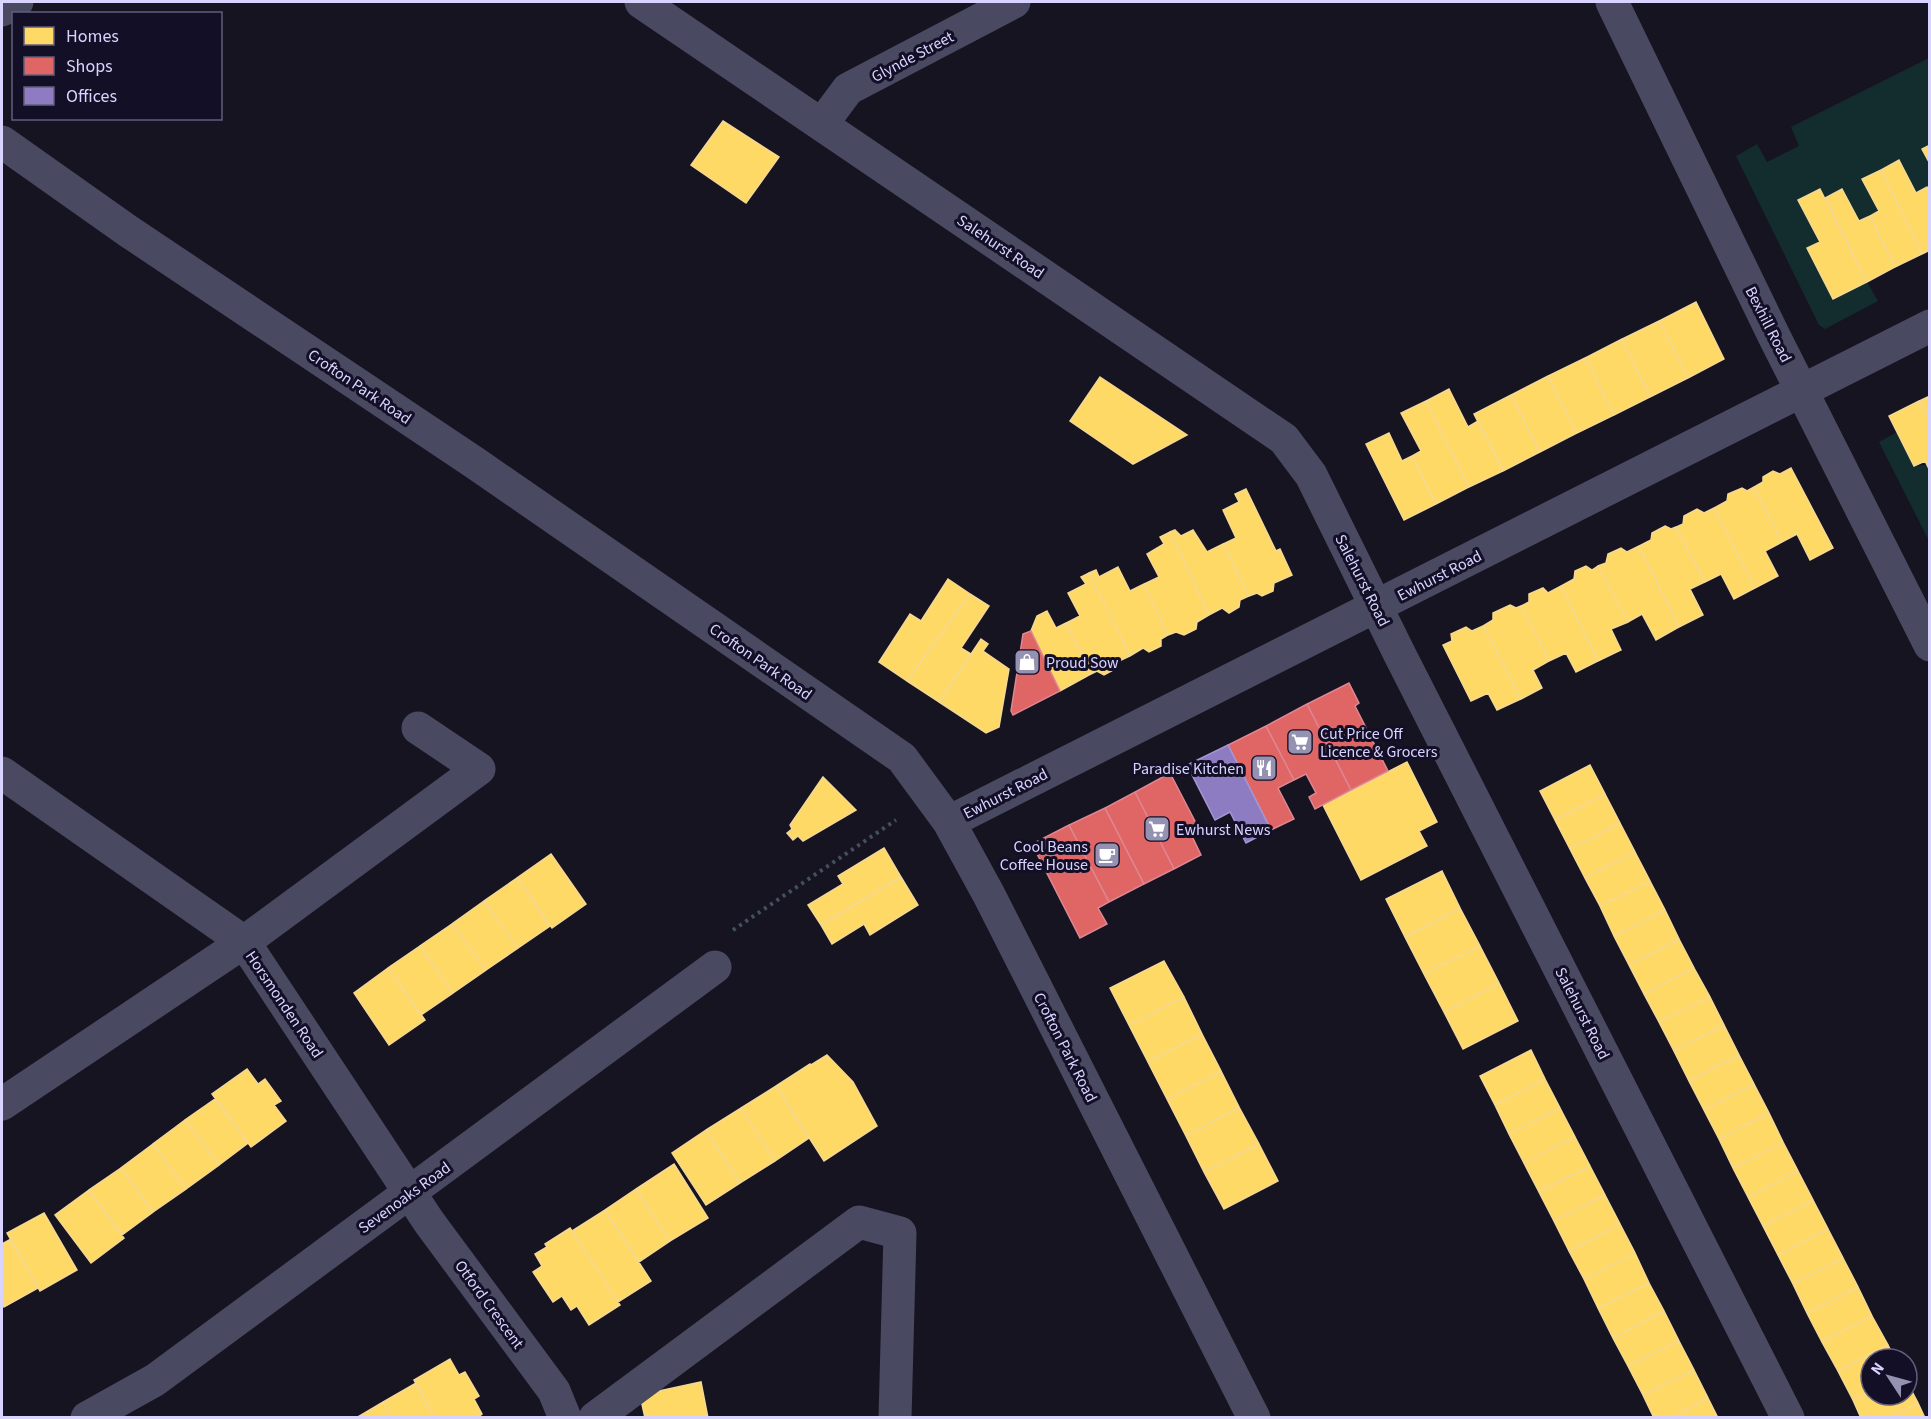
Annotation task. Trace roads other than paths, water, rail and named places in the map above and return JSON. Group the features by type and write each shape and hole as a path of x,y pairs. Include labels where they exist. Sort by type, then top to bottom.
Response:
{"street":[{"path":"2,10 17,2"},
{"name":"Salehurst Road","path":"641,2 1284,439 1311,475 1788,1418"},
{"name":"Glynde Street","path":"822,124 848,89 1014,2"},
{"name":"Bexhill Road","path":"1612,2 1929,645"},
{"name":"Crofton Park Road","path":"2,142 128,231 475,463 902,758 940,810 994,905 1254,1418"},
{"name":"Ewhurst Road","path":"940,810 1377,607 1929,326"},
{"path":"2,1104 244,942 479,769 418,728"},
{"name":"Horsmonden Road","path":"2,773 244,942 410,1192"},
{"name":"Sevenoaks Road","path":"87,1418 155,1380 715,968"},
{"name":"Otford Crescent","path":"410,1192 429,1222 554,1391 565,1418"},
{"path":"595,1418 859,1222 900,1233 895,1418"}],"place":[{"name":"Proud Sow","path":"1027,662"},
{"name":"Cut Price Off Licence & Grocers","path":"1300,742"},
{"name":"Paradise Kitchen","path":"1264,768"},
{"name":"Ewhurst News","path":"1157,829"},
{"name":"Cool Beans Coffee House","path":"1107,855"}]}
